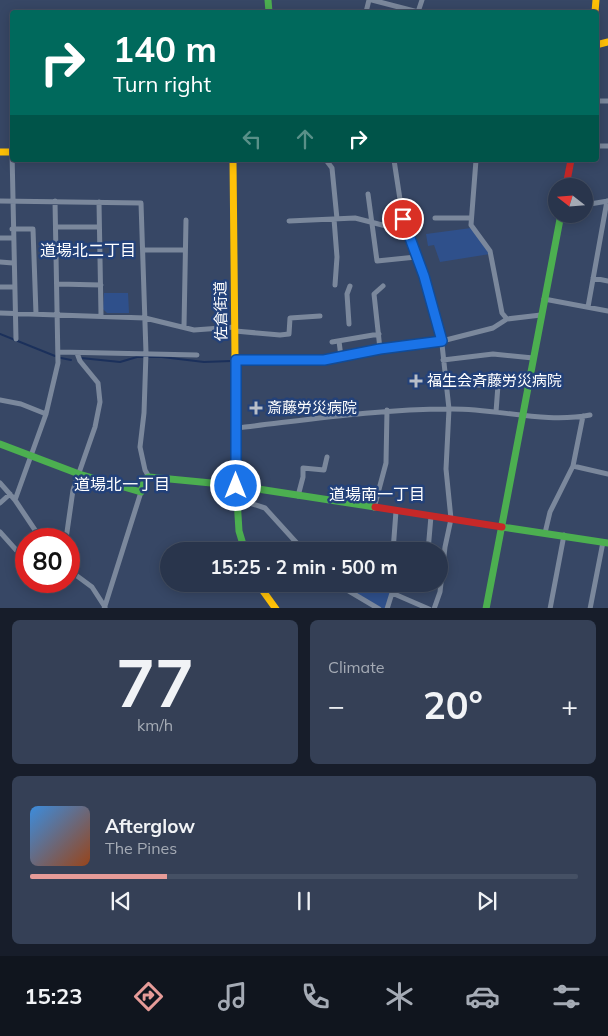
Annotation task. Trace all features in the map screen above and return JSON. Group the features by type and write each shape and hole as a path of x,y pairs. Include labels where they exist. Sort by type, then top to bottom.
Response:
{"main road":[{"name":"佐倉街道","path":"233,162 236,499 239,531 242,542"},
{"path":"568,178 571,162"},
{"path":"486,608 558,223"},
{"path":"0,444 79,474 140,492 146,479 149,477 236,486 606,542"},
{"path":"264,592 276,608"}],"street":[{"path":"371,0 410,10"},
{"path":"12,162 12,229 16,338"},
{"path":"328,162 332,168 336,219 336,285"},
{"path":"394,162 405,226 442,341 449,408 446,469 451,519 445,547 440,592 434,608"},
{"path":"476,162 470,218 472,228 490,251 502,313 507,319"},
{"path":"368,194 377,262 416,257"},
{"path":"15,500 46,414 57,371 59,352 55,200"},
{"path":"0,201 55,200 141,203 146,357 144,413 140,447 145,470 149,477"},
{"path":"588,307 607,201 593,203"},
{"path":"99,202 101,315"},
{"path":"289,221 359,218 390,227 405,226"},
{"path":"435,218 470,218"},
{"path":"184,327 186,220"},
{"path":"56,227 99,227"},
{"path":"12,229 33,229 36,314"},
{"path":"0,238 13,238"},
{"path":"142,250 184,250"},
{"path":"0,262 13,263"},
{"path":"593,278 608,281"},
{"path":"58,284 101,285"},
{"path":"349,324 347,294 350,286"},
{"path":"380,349 374,294 383,286"},
{"path":"0,287 14,287"},
{"path":"544,299 608,311"},
{"path":"0,313 145,318 199,330 235,329 280,335 289,334 290,318 320,316"},
{"path":"236,360 324,360 380,349 442,341 493,328 507,319 541,315"},
{"path":"332,342 379,334"},
{"path":"339,341 341,357"},
{"path":"59,352 146,357 196,355"},
{"path":"68,528 73,490 95,427 100,402 98,383 78,358 77,353"},
{"path":"444,360 493,354 533,358"},
{"path":"446,385 498,385 496,412"},
{"path":"0,400 21,404 46,414"},
{"path":"236,428 387,410 449,408 523,416 590,415"},
{"path":"374,508 386,463 387,410"},
{"path":"546,532 550,512 573,466 584,416"},
{"path":"298,496 303,477 303,468 324,470 327,457"},
{"path":"573,466 608,474"},
{"path":"0,483 15,500 34,528"},
{"path":"105,608 140,492"},
{"path":"0,503 10,494"},
{"path":"236,499 265,508 296,542"},
{"path":"394,542 396,511"},
{"path":"429,542 431,516"},
{"path":"0,532 15,549"},
{"path":"550,608 564,535"},
{"path":"590,608 606,542"},
{"path":"80,579 92,588 105,608"},
{"path":"351,592 379,608"},
{"path":"387,608 392,593 429,608"}],"shaded area":[{"path":"471,228 490,254 440,262 434,245 428,246 426,234"},
{"path":"104,293 128,293 129,313 107,313 103,309"},
{"path":"353,592 392,592 385,608"}],"waterway":[{"path":"0,334 55,356"},
{"path":"81,358 120,362 137,357 162,357 204,362 231,361"},
{"path":"61,358 71,360"}],"traffic: fast":[{"path":"268,0 269,10"},
{"path":"486,608 559,223"},
{"path":"235,356 237,499 239,531 242,542"},
{"path":"0,444 79,474 141,492 145,479 149,477 232,485 375,507"},
{"path":"502,527 608,543"}],"traffic: slow":[{"path":"595,10 596,0"},
{"path":"599,44 608,42"},
{"path":"0,152 10,152"},
{"path":"233,162 235,356"},
{"path":"264,592 275,608"}],"traffic: jam":[{"path":"568,178 571,162"},
{"path":"375,507 502,527"}],"place":[{"name":"福生会斉藤労災病院","path":"416,381"},
{"name":"斎藤労災病院","path":"256,408"}],"district":[{"name":"道場北二丁目","path":"88,250"},
{"name":"道場北一丁目","path":"122,484"},
{"name":"道場南一丁目","path":"377,494"}],"route":[{"path":"236,486 236,360 275,362 279,360 324,360 380,349 442,341 424,276 403,219"}]}
